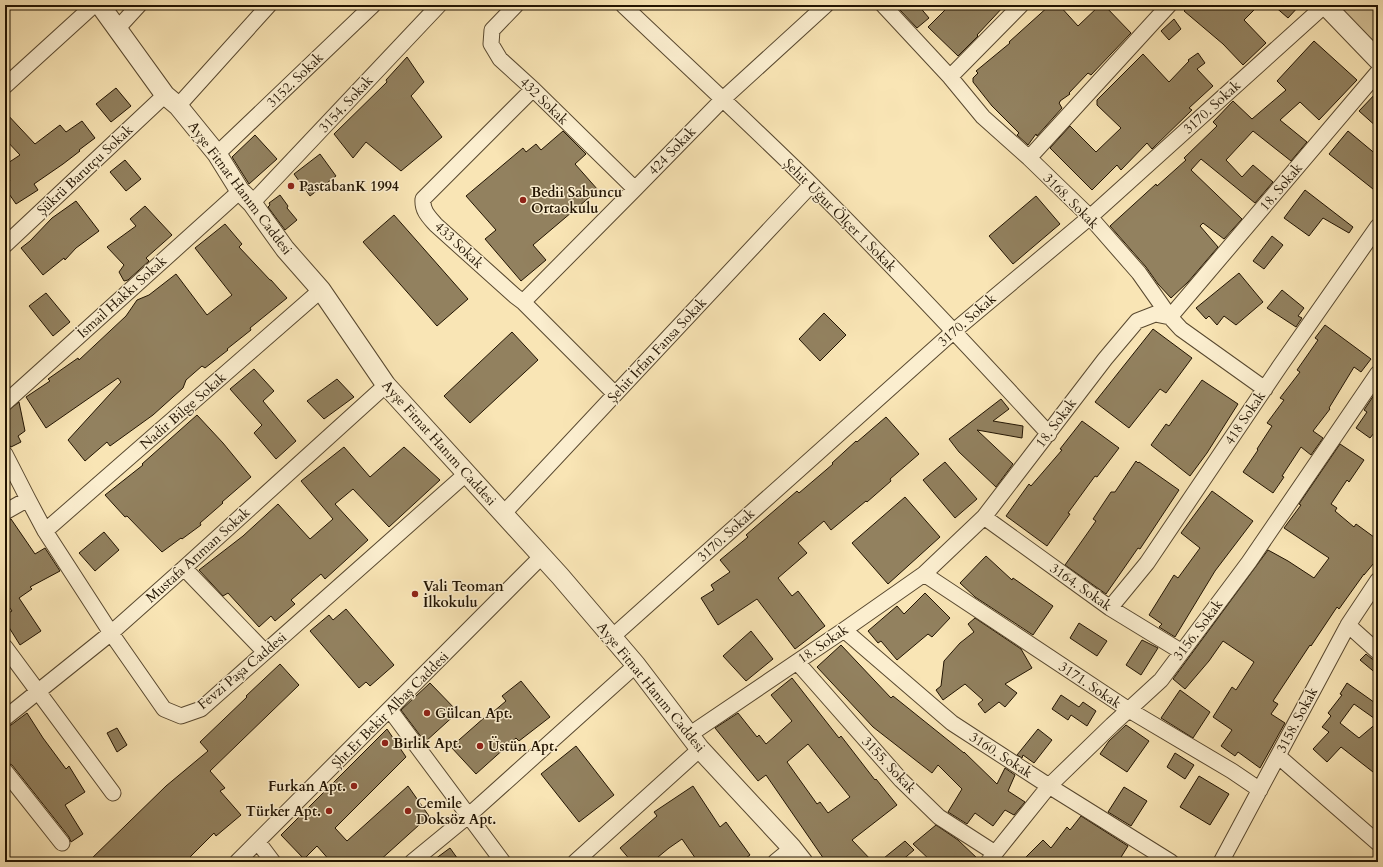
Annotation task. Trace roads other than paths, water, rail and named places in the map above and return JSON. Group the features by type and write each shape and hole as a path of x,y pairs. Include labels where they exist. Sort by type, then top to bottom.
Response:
{"street":[{"path":"5,86 94,5"},
{"name":"Ayşe Fitnat Hanım Caddesi","path":"100,5 171,101 216,154 285,249 322,290 386,385 542,556 636,665 694,742 798,855"},
{"path":"117,29 139,5"},
{"name":"Şükrü Barutçu Sokak","path":"5,245 171,101 269,5"},
{"name":"3152. Sokak","path":"216,154 373,5"},
{"name":"3154. Sokak","path":"246,197 439,5"},
{"name":"432 Sokak","path":"516,5 492,30 491,44 500,59 533,89 635,189"},
{"name":"Şehit Uğur Ölçer 1 Sokak","path":"622,5 723,99 811,185 954,331 1049,434"},
{"name":"424 Sokak","path":"523,302 723,99 826,5"},
{"path":"950,76 1020,5"},
{"path":"1029,158 1169,5"},
{"path":"1325,5 1378,60"},
{"name":"3170. Sokak","path":"612,637 954,331 1090,217 1325,5"},
{"name":"3168. Sokak","path":"885,6 950,76 983,117 1029,158 1090,217 1138,273 1170,317 1181,328 1265,388"},
{"name":"18. Sokak","path":"575,862 694,742 797,662 924,574 984,517 1105,359 1137,321 1154,314 1170,317 1378,72"},
{"name":"433 Sokak","path":"533,89 423,199 422,205 426,213 436,225 523,302 615,394"},
{"name":"Şehit İrfan Fansa Sokak","path":"503,514 811,185"},
{"name":"İsmail Hakkı Sokak","path":"5,403 246,197"},
{"name":"418 Sokak","path":"1110,608 1147,563 1265,388 1378,226"},
{"name":"Nadir Bilge Sokak","path":"45,531 322,290"},
{"name":"3156. Sokak","path":"992,857 1049,786 1161,680 1249,562 1378,373"},
{"name":"Mustafa Arıman Sokak","path":"5,718 111,633 386,385"},
{"name":"Fevzi Paşa Caddesi","path":"5,454 45,531 111,633 164,709 181,716 201,708 467,473"},
{"path":"5,512 28,499"},
{"name":"3164. Sokak","path":"984,517 1110,608 1182,652"},
{"name":"Şht.Er Bekir Albaş Caddesi","path":"238,862 542,556"},
{"path":"184,568 265,652"},
{"name":"3171. Sokak","path":"924,574 1129,710 1232,771 1260,790"},
{"name":"3158. Sokak","path":"1221,862 1348,625 1378,580"},
{"path":"1348,625 1378,652"},
{"name":"3160. Sokak","path":"844,630 952,723 1049,786 1171,862"},
{"path":"5,647 113,793"},
{"name":"3155. Sokak","path":"797,662 902,780 939,817 992,857"},
{"path":"412,862 468,816 636,665"},
{"path":"390,710 503,862"},
{"path":"1278,756 1378,843"},
{"path":"5,771 62,843"},
{"path":"258,842 273,862"},
{"path":"775,862 798,855"}],"place":[{"name":"PastabanK 1994","path":"291,186"},
{"name":"Bedii Sabuncu Ortaokulu","path":"523,200"},
{"name":"Vali Teoman İlkokulu","path":"415,594"},
{"name":"Gülcan Apt.","path":"427,713"},
{"name":"Birlik Apt.","path":"385,743"},
{"name":"Üstün Apt.","path":"480,746"},
{"name":"Furkan Apt.","path":"354,786"},
{"name":"Türker Apt.","path":"329,811"},
{"name":"Cemile Doksöz Apt.","path":"408,811"}]}
